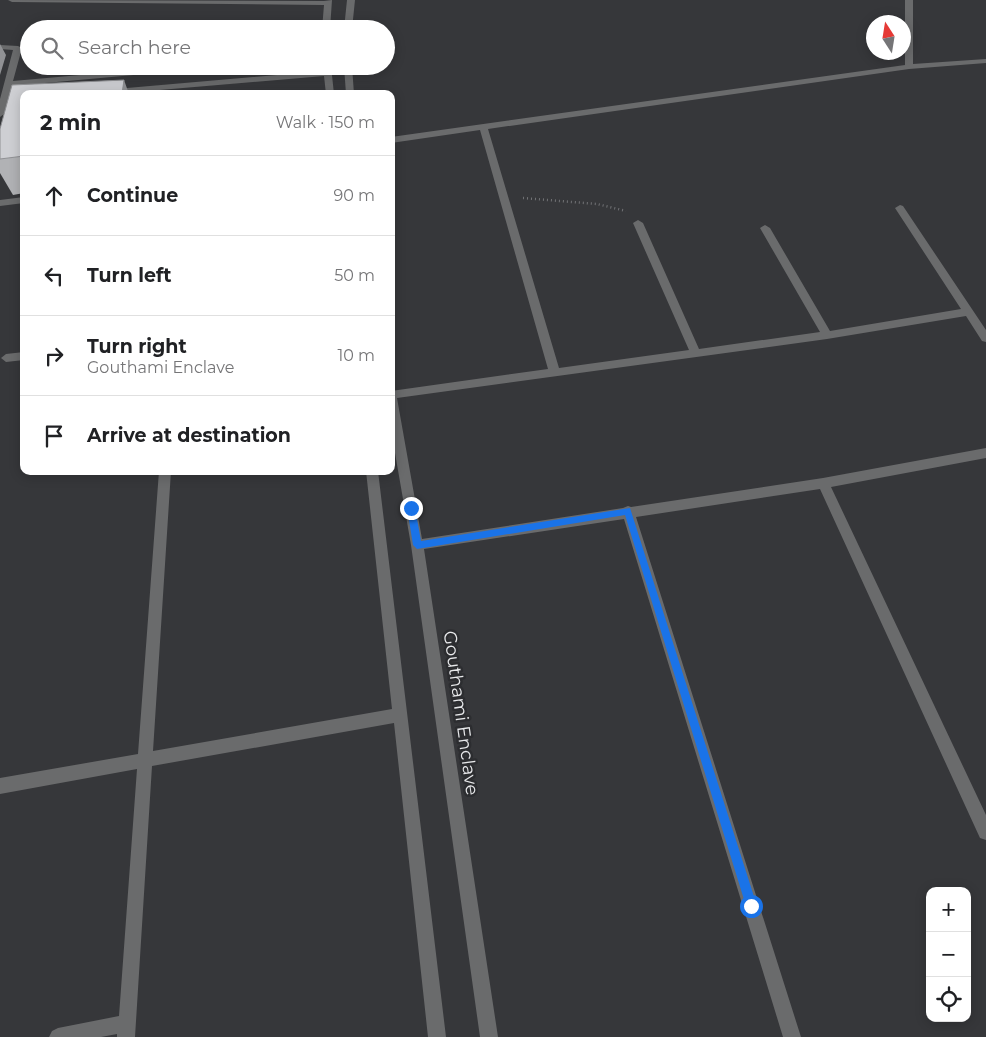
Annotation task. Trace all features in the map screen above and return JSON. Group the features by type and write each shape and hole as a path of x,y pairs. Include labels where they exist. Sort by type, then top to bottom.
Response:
{"street":[{"path":"12,0 327,1 326,20"},
{"path":"349,20 351,0"},
{"path":"905,68 909,0"},
{"path":"0,47 18,48 4,100 3,116"},
{"path":"395,139 905,68 986,61"},
{"path":"8,84 110,75"},
{"path":"122,90 276,75"},
{"path":"328,75 330,90"},
{"path":"349,75 350,90"},
{"path":"4,100 17,99"},
{"path":"483,127 554,371"},
{"path":"0,203 20,200"},
{"path":"900,208 967,312 986,338"},
{"path":"638,223 696,353"},
{"path":"765,228 828,335"},
{"path":"395,394 554,371 828,335 967,312"},
{"path":"6,358 20,356"},
{"name":"Gouthami Enclave","path":"395,418 417,545 489,1037"},
{"path":"417,545 628,511 823,483 986,453"},
{"path":"58,1037 126,1030 164,475"},
{"path":"372,475 437,1037"},
{"path":"823,483 986,832"},
{"path":"628,511 792,1037"},
{"path":"0,786 399,715"}],"path":[{"path":"500,184 514,196 520,198 596,204 622,210 633,215 638,223"}],"building":[{"path":"124,80 123,90 20,90 20,156 0,159 0,129 12,85"}],"route":[{"path":"411,508 417,545 628,511 751,906"}]}
